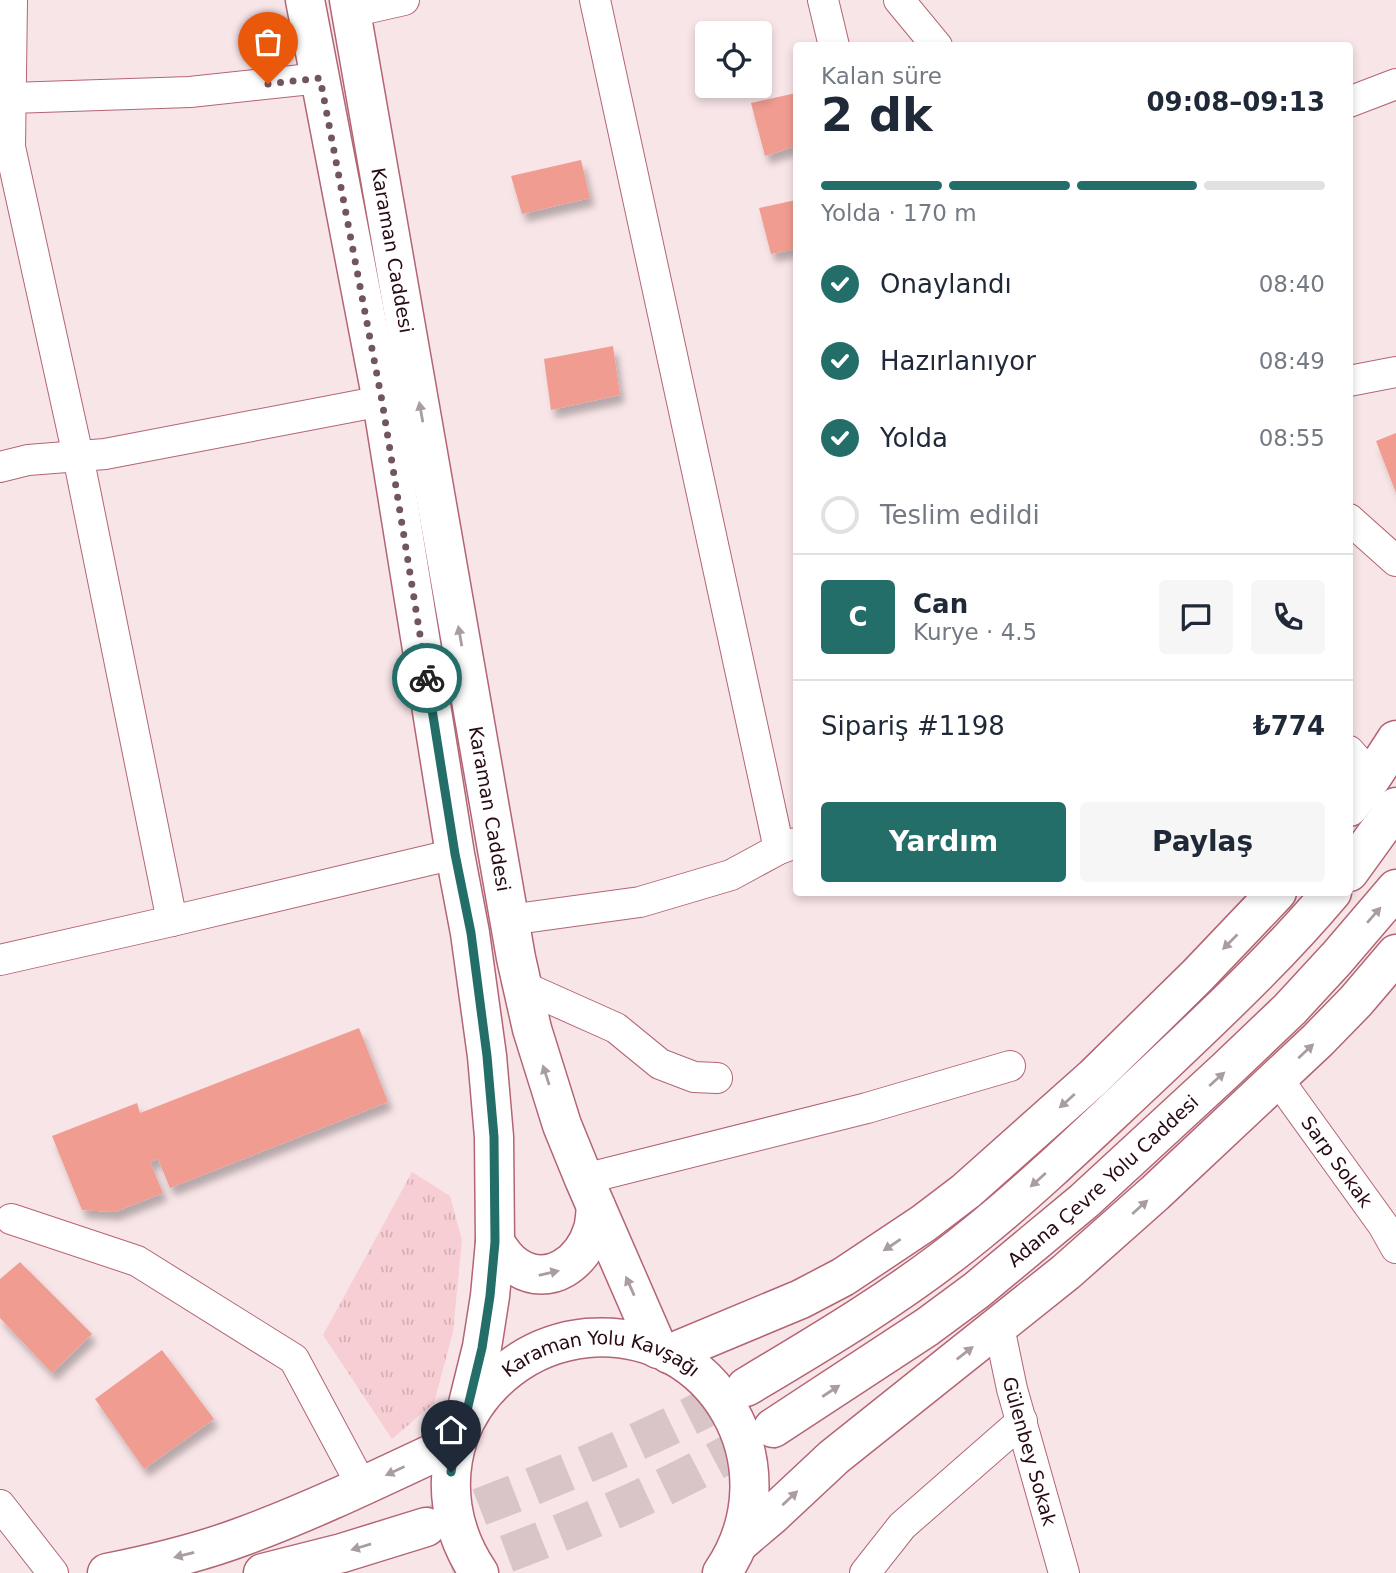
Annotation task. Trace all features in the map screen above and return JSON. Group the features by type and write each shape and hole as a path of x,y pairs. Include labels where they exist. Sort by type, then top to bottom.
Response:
{"main road":[{"name":"Karaman Caddesi","path":"305,0 382,401 455,854 471,933 491,1096 495,1242 482,1348 460,1435"},
{"name":"Karaman Caddesi","path":"350,6 509,920 532,1029 562,1125 590,1193 663,1351"},
{"path":"1353,793 1361,764 1396,740"},
{"path":"1353,866 1396,807"},
{"name":"Adana Çevre Yolu Caddesi","path":"773,1428 927,1327 977,1290 1084,1201 1290,1009 1396,889"},
{"path":"663,1351 801,1299 843,1277 924,1223 966,1191 1094,1077 1197,976 1273,896"},
{"path":"746,1387 866,1315 975,1235 1095,1128 1243,989 1329,896"},
{"path":"730,1563 772,1515 844,1449 1066,1272 1155,1193 1318,1040 1396,954"},
{"path":"495,1242 506,1259 517,1268 536,1276 554,1274 571,1264 584,1250 593,1228 590,1193"},
{"name":"Karaman Yolu Kavşağı","path":"479,1573 460,1539 451,1494 451,1472 460,1435 477,1401 496,1379 518,1361 544,1348 572,1339 601,1337 630,1340 663,1351 695,1370 710,1384 734,1419 748,1460 750,1491 746,1522 730,1563"},
{"path":"107,1573 197,1552 280,1522 362,1486 460,1435"},
{"path":"263,1573 342,1553 426,1527"}],"street":[{"path":"12,0 10,147 78,456 172,921"},
{"path":"350,6 404,0"},
{"path":"509,920 640,902 730,875 788,846 595,0"},
{"path":"823,0 833,42"},
{"path":"899,0 934,42"},
{"path":"11,98 190,92 320,78"},
{"path":"1353,100 1396,84"},
{"path":"1353,380 1396,372"},
{"path":"0,467 28,460 105,454 382,401"},
{"path":"1353,523 1396,561"},
{"path":"0,960 455,854"},
{"path":"523,986 617,1028 660,1064 694,1077 717,1078"},
{"path":"590,1193 1010,1066"},
{"name":"Sarp Sokak","path":"1277,1078 1383,1225 1396,1248"},
{"path":"11,1220 137,1261 293,1359 362,1486"},
{"name":"Gülenbey Sokak","path":"999,1327 1012,1389 1065,1573"},
{"path":"865,1573 902,1526 1022,1422"},
{"path":"0,1505 54,1573"}],"green space":[{"path":"412,1172 450,1196 462,1240 453,1332 434,1403 392,1439 323,1335"}],"building":[{"path":"793,94 793,147 765,156 751,103"},
{"path":"581,160 590,198 522,214 511,176"},
{"path":"793,201 793,250 771,254 759,208"},
{"path":"613,346 620,395 551,410 544,359"},
{"path":"1396,433 1396,493 1376,441"},
{"path":"359,1028 388,1102 170,1188 158,1159 150,1162 163,1193 115,1212 82,1210 52,1136 137,1103 140,1113"},
{"path":"20,1262 92,1334 52,1373 0,1318 0,1279"},
{"path":"162,1350 214,1419 144,1469 95,1399"}],"tunnel":[{"path":"426,1527 589,1463 746,1387"},
{"path":"453,1573 535,1543 656,1491 772,1429"}],"way so far":[{"path":"268,84 320,78 382,401 427,678"}],"route":[{"path":"427,678 455,854 471,933 487,1056 494,1137 495,1242 490,1296 482,1348 451,1472"}]}
